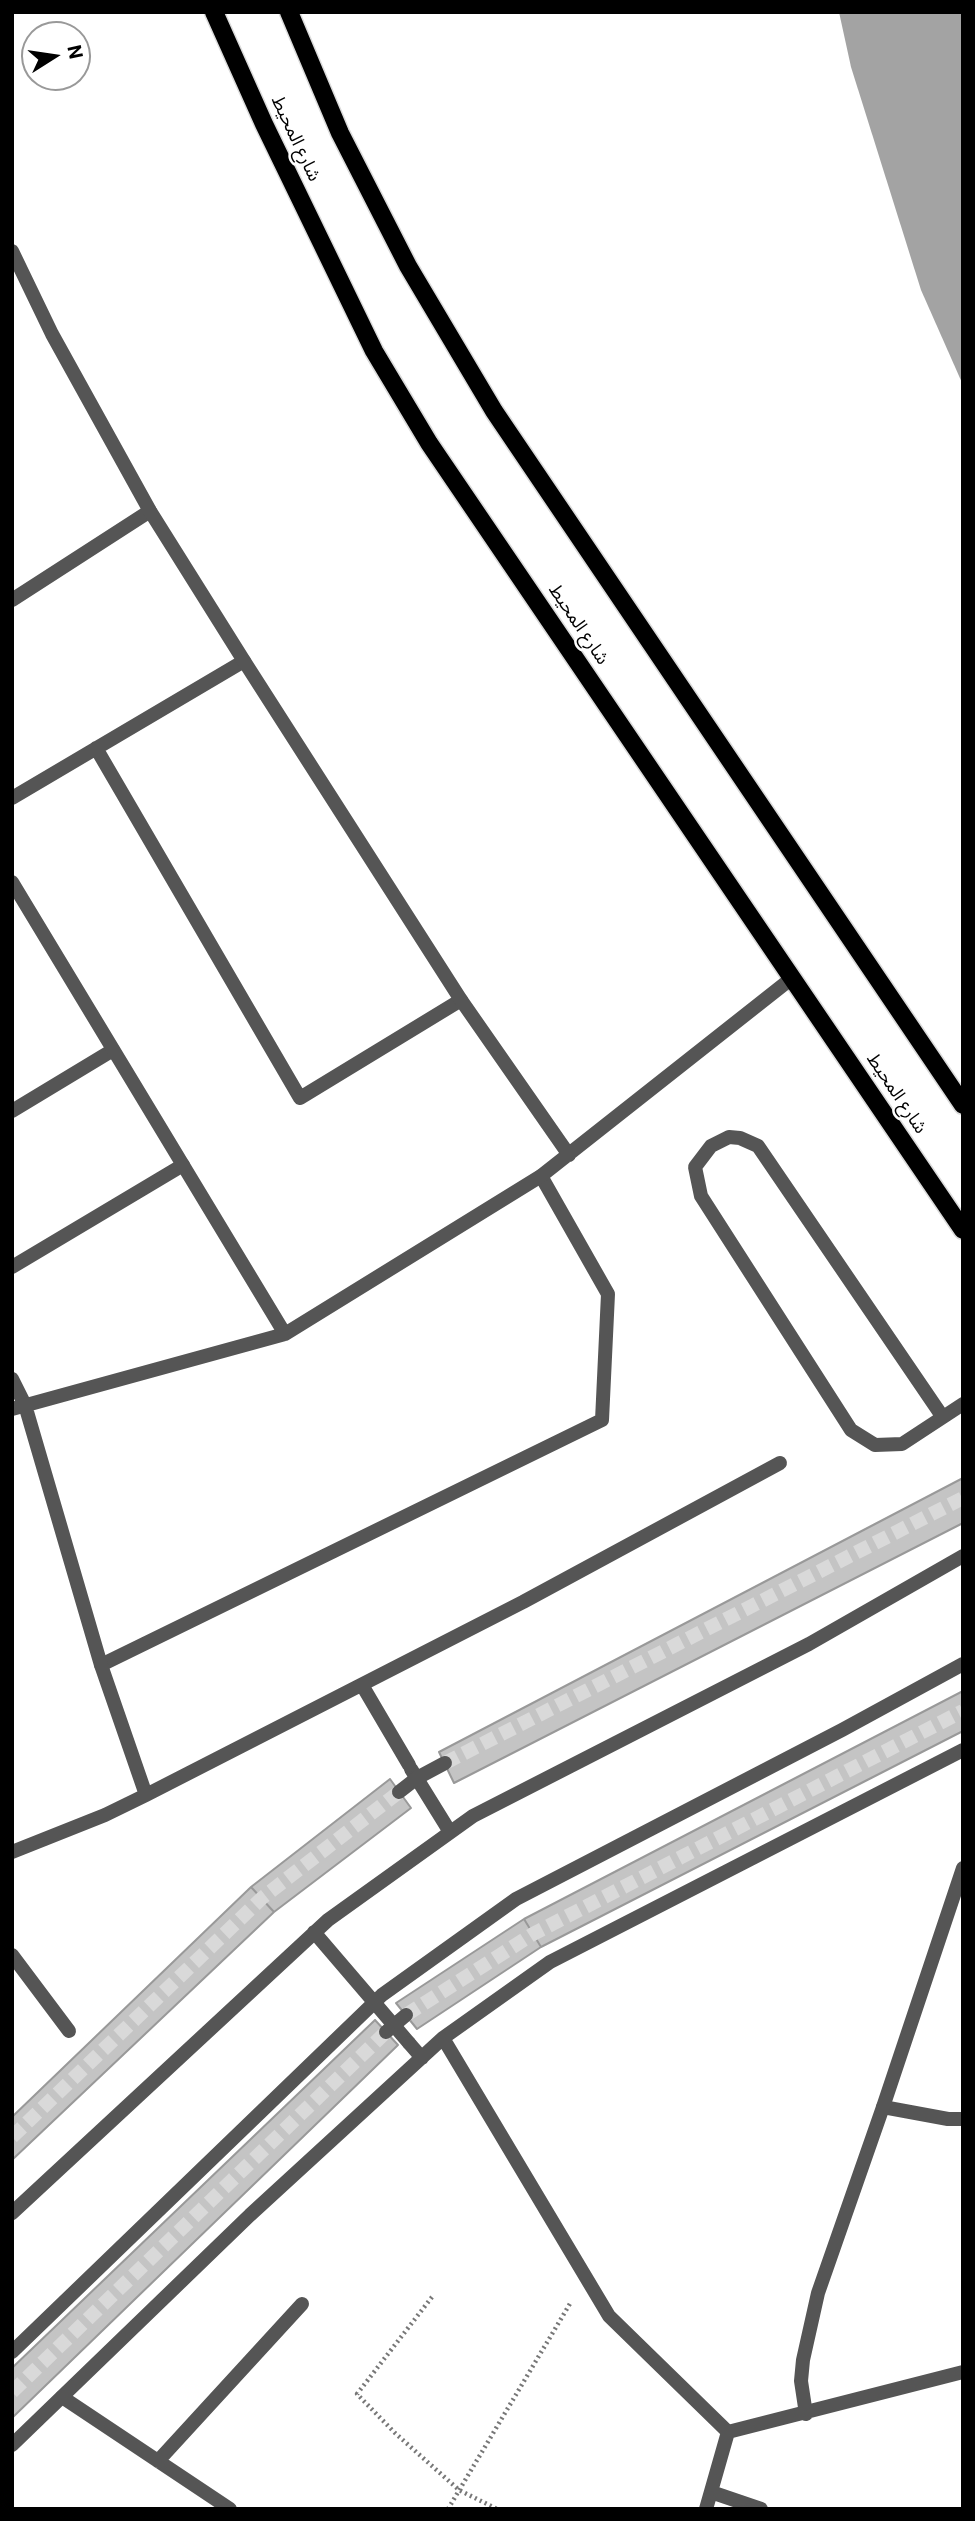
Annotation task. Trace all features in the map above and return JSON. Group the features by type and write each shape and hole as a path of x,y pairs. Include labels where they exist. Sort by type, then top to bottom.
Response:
{"main road":[{"name":"شارع المحيط","path":"214,12 276,148 380,362 429,443 963,1230"},
{"path":"289,12 340,133 408,266 494,411 963,1105"}],"street":[{"path":"12,251 52,334 150,511 461,1000 569,1155"},
{"path":"12,600 150,511"},
{"path":"12,798 244,661"},
{"path":"96,748 300,1098 461,1000"},
{"path":"12,883 285,1334"},
{"path":"19,1407 285,1334 541,1176 792,978"},
{"path":"12,1111 113,1050"},
{"path":"942,1416 758,1146 740,1138 729,1138 711,1146 695,1167 701,1196 850,1430 875,1445 902,1444 963,1404"},
{"path":"12,1267 183,1165"},
{"path":"101,1665 602,1420 608,1294 541,1176"},
{"path":"12,1379 101,1665 146,1795"},
{"path":"12,1852 105,1815 146,1795 523,1602 780,1463"},
{"path":"12,2213 314,1933 473,1816 808,1644 963,1556"},
{"path":"12,2352 375,2002 516,1899 842,1730 963,1664"},
{"path":"362,1685 450,1832"},
{"path":"12,2445 250,2215 443,2038 550,1962 963,1750"},
{"path":"399,1792 417,1778 445,1763"},
{"path":"806,2414 801,2381 803,2360 818,2293 963,1868"},
{"path":"314,1933 375,2002 390,2028 422,2058"},
{"path":"12,1955 69,2031"},
{"path":"390,2028 406,2015"},
{"path":"443,2038 610,2316 728,2432"},
{"path":"883,2107 948,2119 963,2119"},
{"path":"158,2461 302,2304"},
{"path":"728,2432 963,2372"},
{"path":"62,2397 230,2509"},
{"path":"706,2509 728,2432"},
{"path":"711,2492 761,2509"}],"path":[{"path":"448,2509 586,2277"},
{"path":"432,2297 357,2394 394,2433 459,2490 497,2509"}],"shaded area":[{"path":"839,12 963,12 963,385 921,290 851,67"}],"building":[{"path":"963,1478 963,1523 454,1783 439,1752"},
{"path":"963,1691 963,1731 541,1947 524,1919"},
{"path":"390,1779 411,1808 274,1912 251,1887"},
{"path":"251,1887 274,1912 12,2160 12,2117"},
{"path":"524,1919 541,1947 417,2029 396,2003"},
{"path":"375,2020 398,2045 12,2418 12,2368"}],"tunnel":[{"path":"445,1763 963,1498"},
{"path":"406,2015 533,1934 963,1711"},
{"path":"12,2137 262,1898 399,1792"},
{"path":"12,2392 386,2032"}]}
